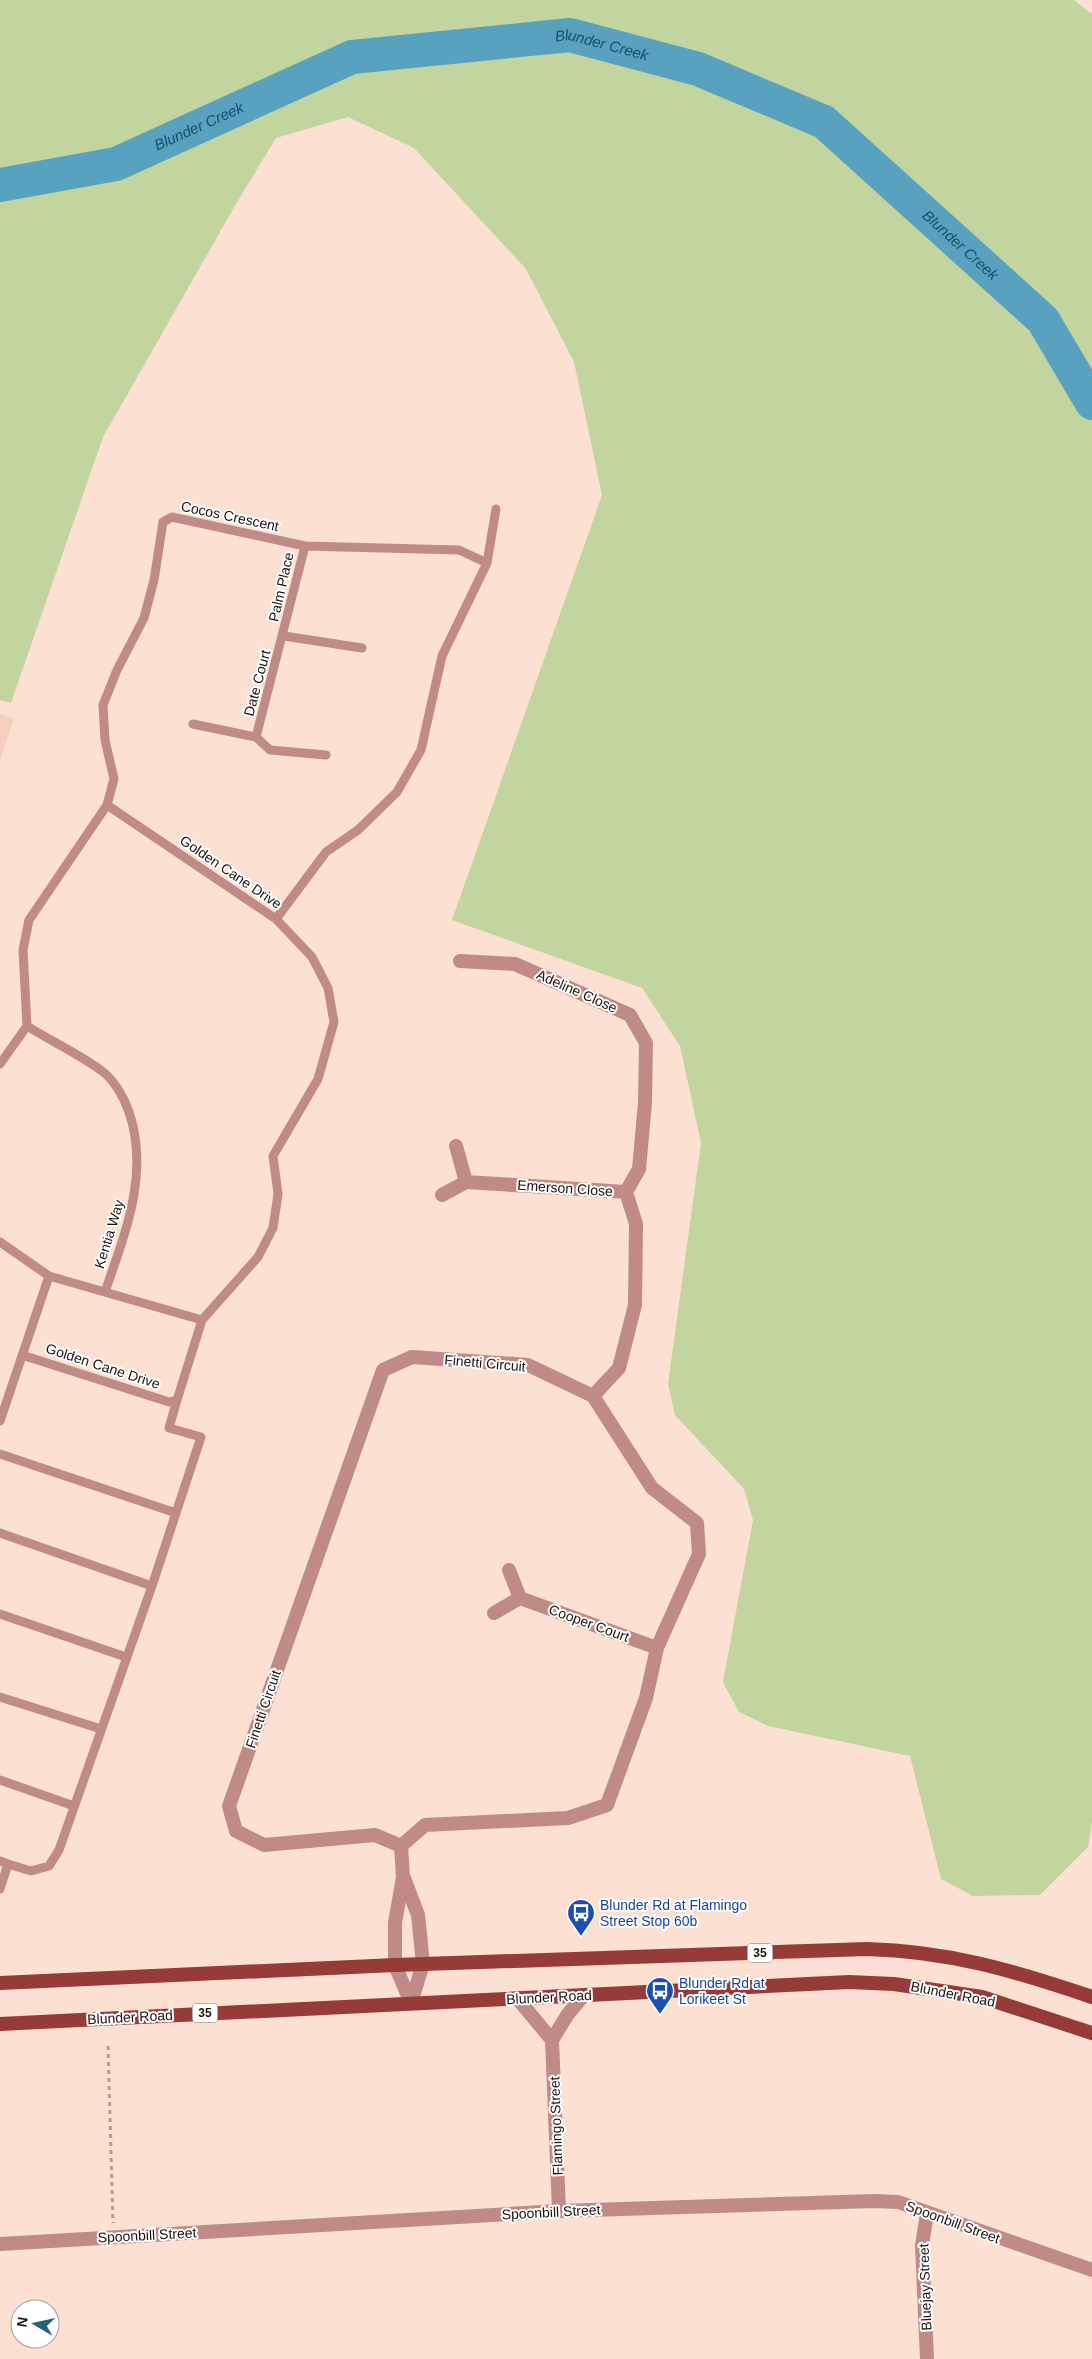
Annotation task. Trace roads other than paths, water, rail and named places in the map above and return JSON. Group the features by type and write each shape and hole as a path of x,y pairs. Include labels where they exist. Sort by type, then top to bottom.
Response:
{"main road":[{"name":"35","path":"0,1983 395,1965 866,1949 898,1950 991,1964 1092,1997"},
{"name":"Blunder Road","path":"0,2024 849,1982 894,1984 982,1997 1092,2034"}],"street":[{"name":"Adeline Close","path":"460,961 515,964 630,1015 646,1043 645,1103 639,1169 626,1192"},
{"path":"442,1194 466,1182 456,1146"},
{"name":"Emerson Close","path":"466,1182 626,1192 636,1224 636,1305 620,1368 593,1396"},
{"name":"Finetti Circuit","path":"402,1846 375,1835 264,1845 236,1831 229,1806 383,1370 412,1357 528,1365 593,1396"},
{"path":"411,2003 395,1965 395,1922 403,1877 402,1846 425,1825 568,1818 607,1805 646,1698 657,1648 699,1554 698,1523 652,1488 593,1396"},
{"path":"494,1614 520,1598 509,1570"},
{"name":"Cooper Court","path":"520,1598 657,1648"},
{"path":"403,1877 418,1915 423,1964 411,2003"},
{"path":"516,1998 552,2040 568,2014 584,1995"},
{"name":"Flamingo Street","path":"552,2040 559,2211"},
{"name":"Spoonbill Street","path":"0,2244 559,2211 874,2201 898,2202 927,2214 1092,2270"},
{"name":"Bluejay Street","path":"927,2214 922,2245 927,2359"}],"lane":[{"path":"276,919 326,852 358,830 397,792 421,750 442,656 487,563 496,509"},
{"name":"Cocos Crescent","path":"27,1026 23,950 30,920 107,805 114,780 105,740 103,704 117,670 144,618 154,580 163,522 172,517 305,546 459,550 487,563"},
{"name":"Palm Place","path":"284,636 305,546"},
{"path":"284,636 362,648"},
{"name":"Date Court","path":"256,737 284,636"},
{"path":"193,724 256,737 270,750 326,755"},
{"name":"Golden Cane Drive","path":"22,1355 169,1402 177,1400 202,1320 258,1257 273,1228 278,1194 273,1156 318,1079 334,1022 328,988 312,958 276,919 107,805"},
{"path":"0,1064 27,1026"},
{"name":"Kentia Way","path":"27,1026 103,1072 124,1097 136,1132 138,1176 132,1214 105,1292"},
{"path":"0,1242 49,1276 202,1320"},
{"path":"0,1421 4,1399 22,1355 49,1276"},
{"path":"0,1889 4,1863 31,1871 49,1866 59,1850 152,1586 201,1437 169,1428 177,1400"},
{"path":"0,1454 176,1513"},
{"path":"0,1533 152,1586"},
{"path":"0,1614 126,1657"},
{"path":"0,1697 101,1729"},
{"path":"0,1780 74,1806"}],"waterway":[{"name":"Blunder Creek","path":"0,185 116,164 352,57 570,35 698,69 824,122 1043,320 1092,403"}],"place":[{"name":"Blunder Rd at Flamingo Street Stop 60b","path":"581,1937"},
{"name":"Blunder Rd at Lorikeet St","path":"660,2015"}]}
